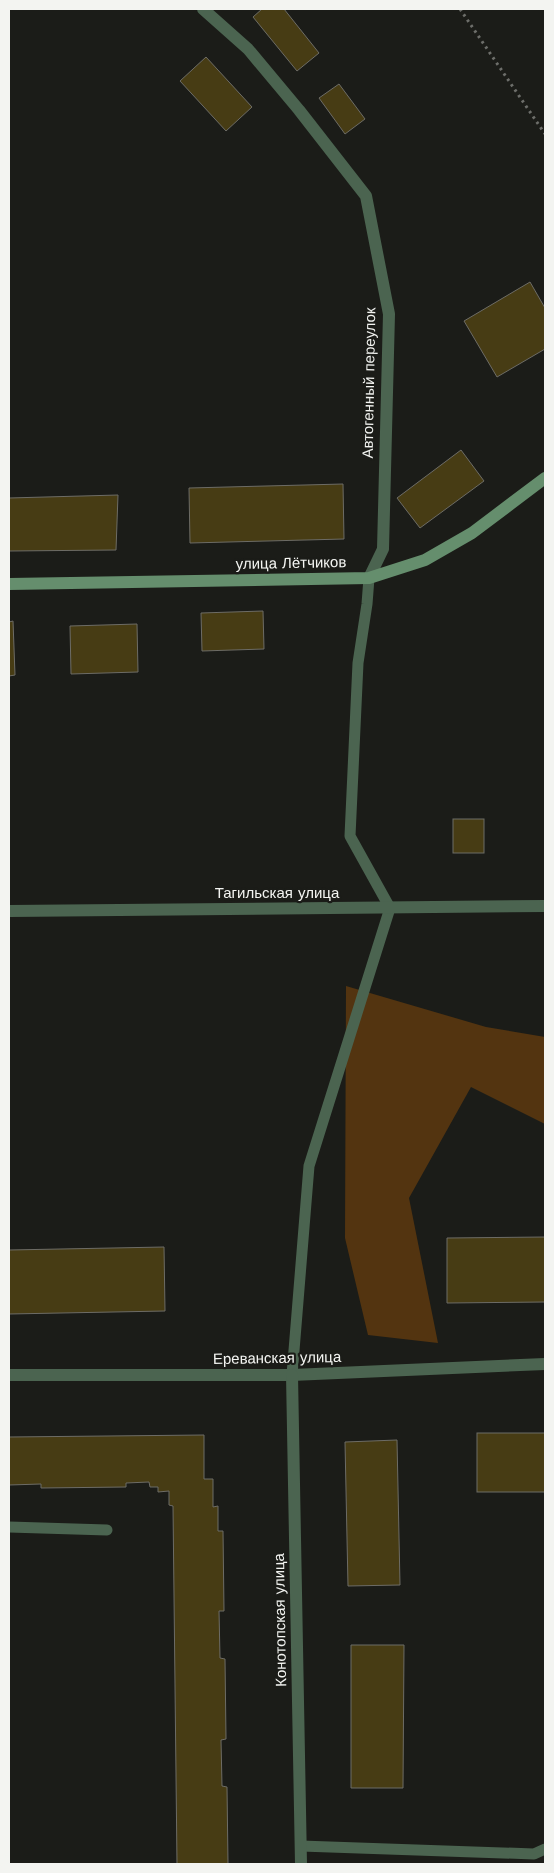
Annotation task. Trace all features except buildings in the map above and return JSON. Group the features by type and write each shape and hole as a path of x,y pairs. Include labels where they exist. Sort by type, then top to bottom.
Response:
{"main road":[{"name":"улица Лётчиков","path":"9,584 369,578 425,560 472,533 545,478"}],"street":[{"name":"Автогенный переулок","path":"203,9 248,49 299,110 366,196 389,314 382,549 369,578"},
{"name":"Тагильская улица","path":"9,911 545,906"},
{"name":"Ереванская улица","path":"9,1375 292,1375 545,1364"},
{"name":"Конотопская улица","path":"292,1375 301,1864"}],"lane":[{"path":"292,1375 309,1166 390,908 350,836 358,663 368,604 369,578"},
{"path":"9,1527 107,1530"},
{"path":"301,1846 534,1854 545,1849"}],"path":[{"path":"460,9 545,134"}],"shaded area":[{"path":"346,986 486,1027 545,1037 545,1124 471,1087 409,1198 438,1343 368,1335 345,1238"}]}
